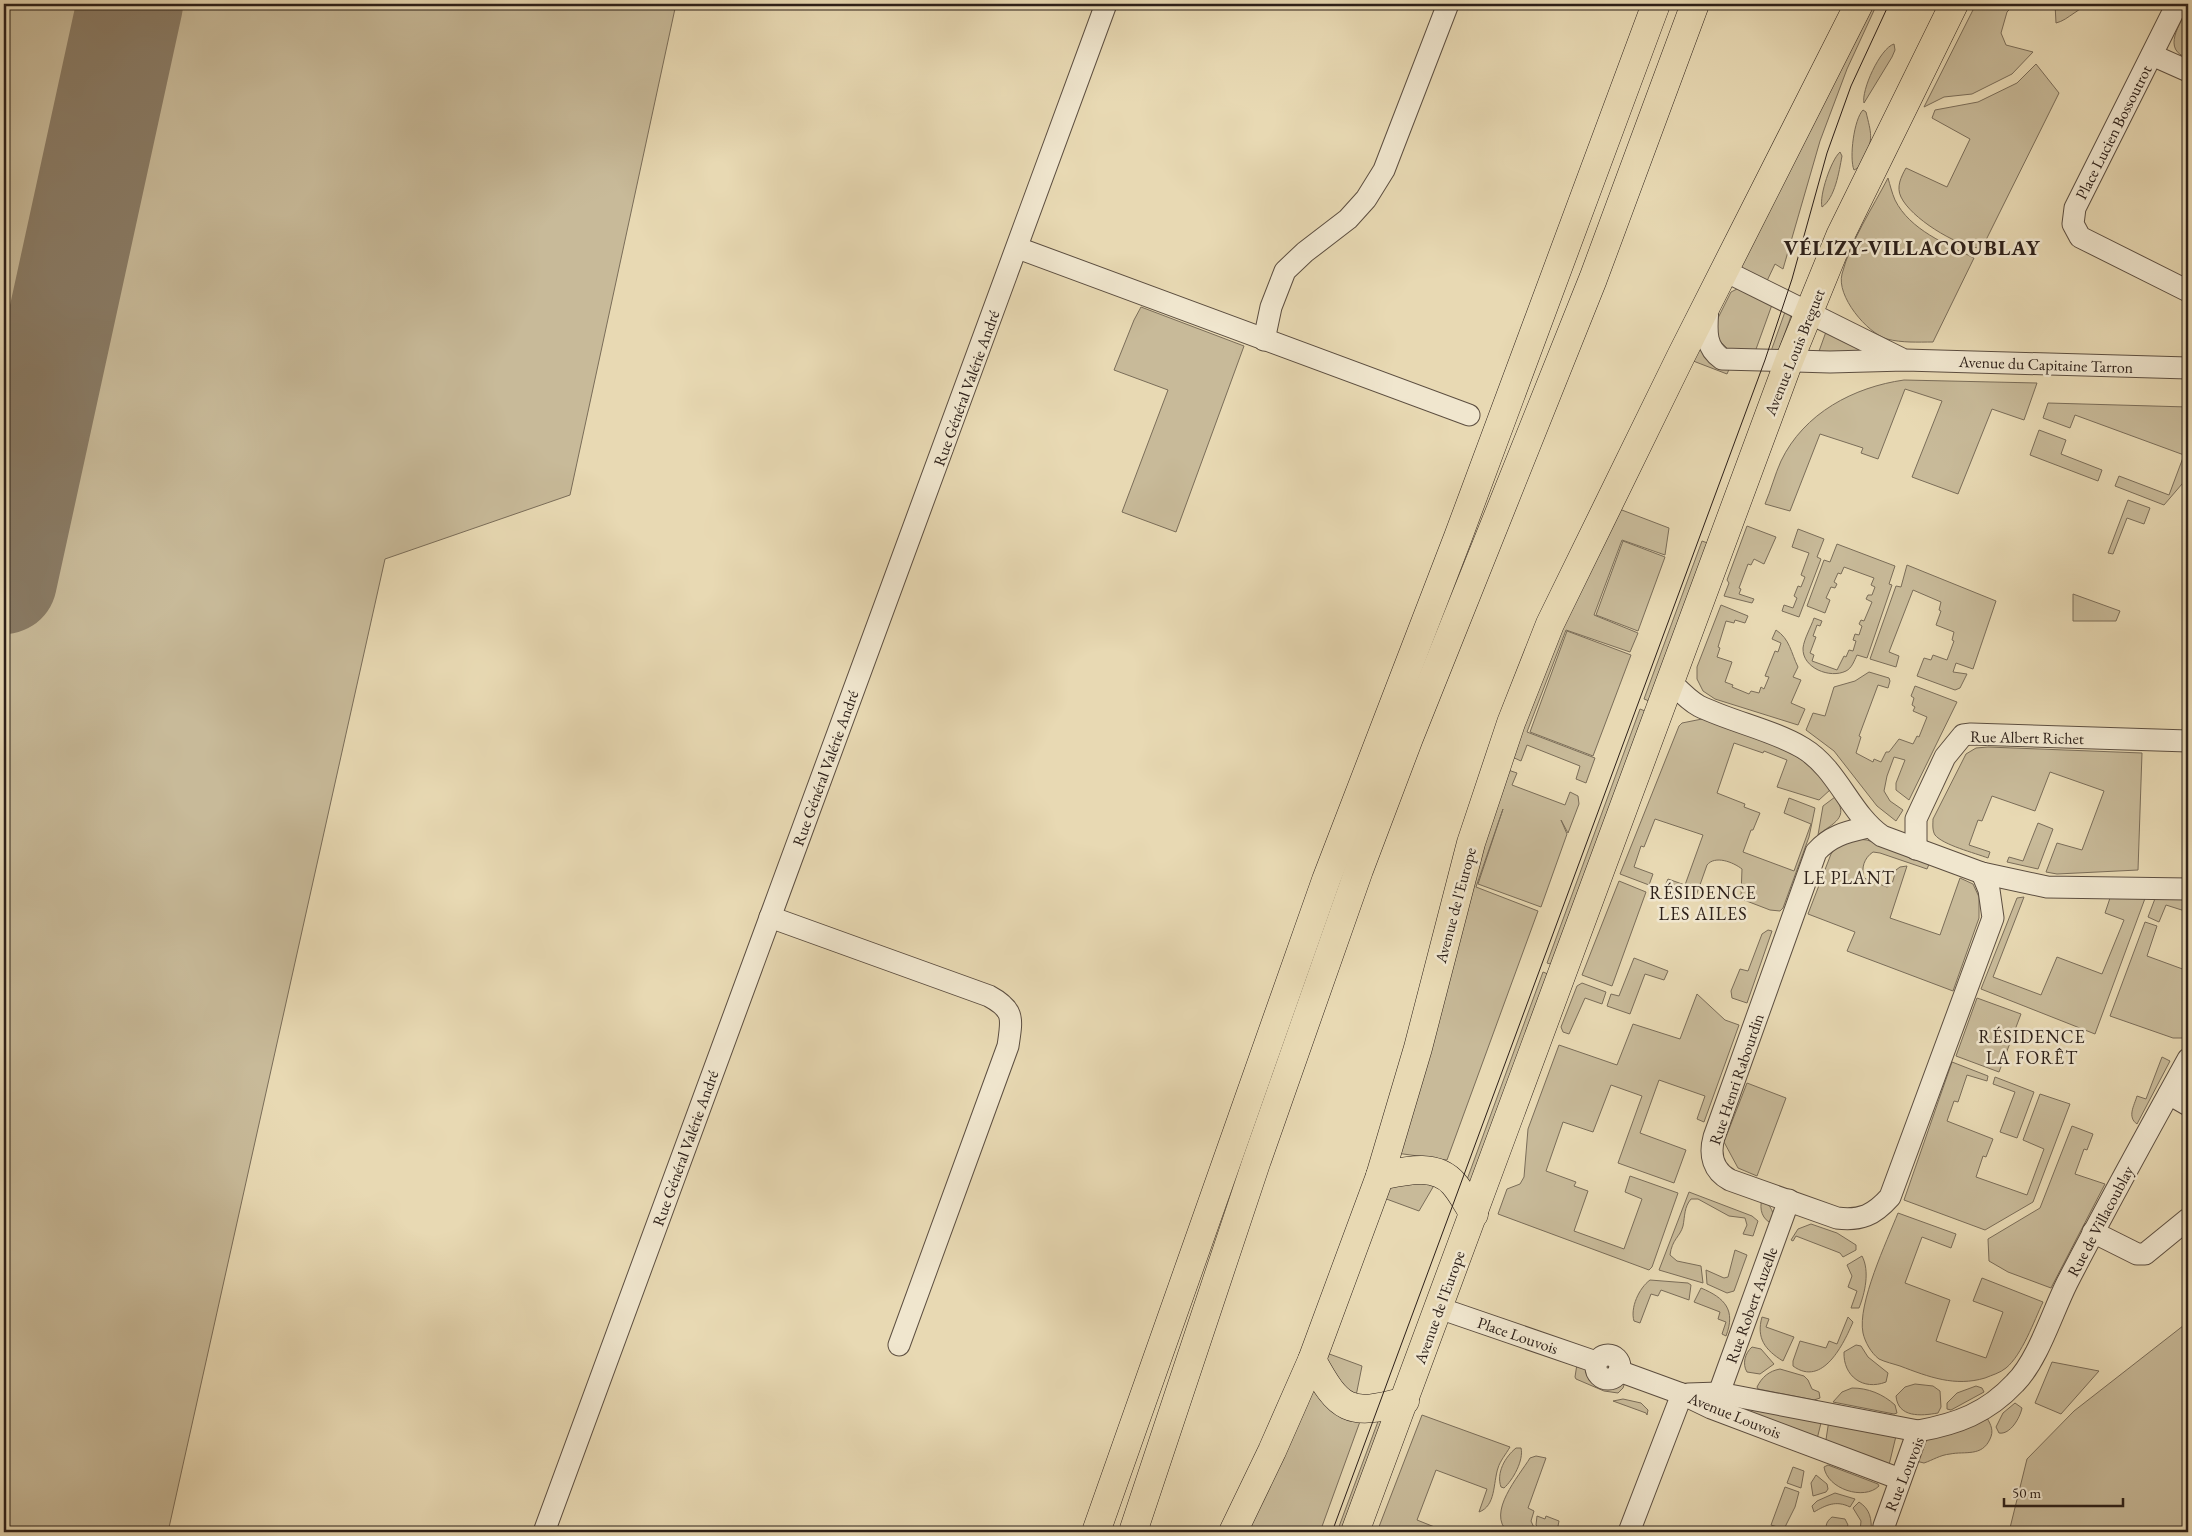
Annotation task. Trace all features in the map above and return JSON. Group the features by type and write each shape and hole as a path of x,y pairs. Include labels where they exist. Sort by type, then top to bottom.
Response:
{"main road":[{"path":"1096,1532 1326,880 1458,537 1656,4"},
{"path":"1133,1532 1259,1154 1356,879 1410,738 1593,279 1695,4"},
{"path":"1708,306 1860,4"},
{"name":"Avenue Louis Breguet","path":"1659,710 1788,361 1810,314 1840,236 1954,4"},
{"name":"Avenue de l'Europe","path":"1233,1532 1312,1360 1380,1176 1418,1048 1471,843 1510,723 1544,638 1613,493 1708,306"},
{"name":"Avenue de l'Europe","path":"1356,1532 1659,710"},
{"path":"1380,1176 1422,1169 1445,1176 1454,1183 1474,1214"},
{"path":"1312,1360 1336,1399 1346,1404 1371,1410 1405,1400"}],"street":[{"name":"Rue Général Valérie André","path":"544,1532 1018,248 1106,4"},
{"path":"1264,340 1271,307 1285,270 1348,219 1366,199 1384,170 1396,144 1448,4"},
{"name":"Place Lucien Bossoutrot","path":"2177,4 2075,208 2074,224 2080,237 2188,291"},
{"name":"Place Lucien Bossoutrot","path":"2152,55 2188,72"},
{"path":"1018,248 1469,415"},
{"name":"Avenue du Capitaine Tarron","path":"1725,271 1905,360"},
{"name":"Avenue du Capitaine Tarron","path":"1708,306 1708,342 1714,353 1722,359 1788,361 1905,360 2188,368"},
{"path":"1670,681 1690,700 1700,706 1804,749 1838,785 1868,827 1882,836 1982,873 2047,887 2188,889"},
{"name":"Rue Albert Richet","path":"1916,849 1916,819 1945,757 1963,735 2188,741"},
{"name":"Rue Henri Rabourdin","path":"1868,827 1840,833 1824,843 1816,852 1711,1147 1714,1164 1723,1176 1837,1218 1854,1220 1881,1207 1890,1198 1992,918 1989,890 1982,873"},
{"path":"770,916 989,996 1005,1004 1012,1021 1008,1046 910,1310 899,1346"},
{"name":"Rue de Villacoublay","path":"2014,1384 2031,1360 2058,1300 2093,1232 2188,1059"},
{"path":"2169,1094 2188,1104"},
{"name":"Rue Robert Auzelle","path":"1715,1400 1790,1200"},
{"path":"2093,1232 2138,1254 2146,1254 2188,1219"},
{"name":"Place Louvois","path":"1439,1308 1596,1362 1602,1356 1610,1355 1619,1363 1619,1372 1682,1394"},
{"name":"Rue Louvois","path":"1883,1532 1918,1431 1950,1425 1967,1418 1997,1399 2014,1384"},
{"path":"1629,1532 1682,1394"},
{"name":"Avenue Louvois","path":"1682,1394 1918,1431"},
{"name":"Avenue Louvois","path":"1715,1400 1900,1479"}],"shaded area":[{"path":"4,4 676,4 570,495 385,559 168,1532 4,1532"},
{"path":"1869,4 1877,4 1847,69 1820,141 1783,269 1775,264 1766,283 1739,269"},
{"path":"1976,4 2015,4 2007,12 2001,33 2006,45 2033,52 2012,74 1972,94 1944,97 1924,107"},
{"path":"2055,4 2095,4 2084,7 2056,23"},
{"path":"2188,8 2188,58 2175,49 2174,43 2177,29"},
{"path":"1894,44 1895,50 1892,57 1864,103 1865,89 1873,70 1883,53"},
{"path":"2036,64 2059,93 1986,240 1978,248 1958,242 1924,222 1906,205 1899,190 1902,175 1906,168 1947,187 1970,139 1932,118 1935,110 1978,102 2017,83"},
{"path":"1863,110 1866,112 1868,119 1870,141 1862,162 1854,170 1852,157 1853,139 1857,121"},
{"path":"1840,152 1842,156 1836,184 1830,197 1822,207 1822,195 1826,178"},
{"path":"1888,178 1895,200 1910,220 1930,235 1974,258 1933,342 1898,341 1879,335 1862,322 1848,303 1841,283 1850,250"},
{"path":"1743,286 1773,302 1755,352 1729,350 1719,340 1715,324 1731,292"},
{"path":"1141,307 1244,346 1176,532 1122,512 1168,390 1114,370"},
{"path":"1786,309 1791,315 1790,319 1779,349 1776,353 1770,354"},
{"path":"1827,329 1869,350 1818,354"},
{"path":"1698,339 1731,365 1727,374 1688,359"},
{"path":"1904,380 2037,383 2024,420 1992,409 1958,494 1912,477 1942,401 1905,389 1878,459 1861,453 1863,448 1820,434 1790,511 1765,504 1781,461 1791,444 1817,416 1849,396 1867,389"},
{"path":"2048,403 2188,407 2188,477 2164,505 2115,486 2119,476 2169,495 2184,455 2075,415 2070,428 2043,418"},
{"path":"2039,430 2066,440 2061,454 2102,470 2098,481 2030,455"},
{"path":"2128,500 2150,508 2144,524 2127,518 2113,554 2108,553"},
{"path":"1614,507 1669,528 1665,555 1622,540 1594,615 1638,633 1630,652 1566,630 1527,732 1595,758 1586,783 1576,779 1580,766 1527,745 1521,761 1510,756 1511,746"},
{"path":"1747,526 1776,537 1764,564 1754,559 1751,565 1748,564 1739,588 1741,589 1739,594 1754,599 1752,603 1724,596 1729,583 1727,580"},
{"path":"1798,529 1824,539 1817,557 1821,559 1799,617 1782,611 1784,605 1793,608 1797,598 1794,596 1798,586 1801,587 1805,577 1801,575 1809,553 1792,547"},
{"path":"1623,541 1665,557 1638,631 1596,615"},
{"path":"1702,541 1713,545 1654,703 1644,699"},
{"path":"1837,544 1895,566 1889,584 1892,585 1867,658 1857,655 1848,670 1832,674 1825,673 1812,666 1804,655 1804,644 1814,618 1822,621 1820,626 1817,625 1813,636 1816,637 1810,653 1814,655 1812,661 1837,670 1849,650 1853,651 1856,641 1853,640 1855,634 1859,635 1862,626 1859,624 1861,620 1864,621 1872,602 1866,599 1868,595 1872,595 1875,587 1871,585 1874,578 1844,567 1841,574 1838,573 1834,582 1837,584 1835,588 1831,587 1826,598 1830,600 1825,613 1807,606 1824,560 1830,562"},
{"path":"1907,565 1996,601 1973,669 1956,663 1953,672 1967,674 1960,688 1955,690 1917,676 1924,658 1931,660 1933,655 1947,660 1954,641 1952,640 1954,632 1936,625 1941,611 1939,610 1941,602 1913,590 1889,652 1899,656 1896,667 1870,659 1896,586 1901,587"},
{"path":"2073,594 2120,611 2116,621 2073,621"},
{"path":"1721,605 1748,616 1745,623 1735,620 1734,623 1726,621 1717,657 1732,662 1725,682 1749,694 1751,691 1759,693 1761,687 1764,689 1769,677 1765,676 1775,651 1778,652 1781,643 1772,639 1776,630 1787,642 1798,667 1793,677 1801,680 1791,703 1805,709 1798,725 1715,699 1703,691 1697,679 1697,667"},
{"path":"1567,631 1631,655 1593,756 1530,732"},
{"path":"1869,672 1889,678 1890,681 1888,688 1878,685 1859,736 1861,737 1856,753 1873,762 1874,759 1881,762 1886,752 1889,752 1899,739 1913,744 1917,736 1919,737 1927,717 1913,711 1915,707 1912,705 1914,698 1911,696 1915,686 1957,702 1909,800 1896,790 1896,783 1905,760 1894,757 1884,791 1890,801 1903,810 1896,821 1877,806 1834,751 1806,730 1813,713 1825,716 1834,687 1855,681"},
{"path":"1640,709 1650,713 1557,966 1547,963"},
{"path":"1702,719 1755,736 1791,753 1821,776 1831,789 1819,800 1777,787 1787,760 1764,751 1763,753 1734,743 1717,793 1745,804 1744,807 1760,813 1743,852 1794,871 1811,824 1784,813 1789,798 1815,808 1809,837 1783,908 1780,911 1770,910 1744,900 1741,896 1742,869 1734,864 1719,860 1710,862 1707,865 1695,899 1691,900 1667,892 1664,888 1668,879 1685,885 1703,835 1655,819 1644,847 1641,846 1634,867 1653,874 1649,885 1620,874 1679,726 1682,723"},
{"path":"1976,748 2142,753 2138,870 2057,874 2046,872 2057,843 2082,850 2104,791 2050,772 2035,811 1992,796 1982,821 1978,820 1969,845 1990,852 1988,858 1939,839 1933,831 1933,819 1966,754"},
{"path":"1508,770 1517,773 1512,785 1565,805 1570,792 1578,796 1579,804 1568,833 1561,820 1567,834 1541,907 1478,884 1503,809 1476,887 1538,911 1447,1160 1396,1153 1469,884"},
{"path":"1835,797 1841,810 1840,815 1834,823 1818,835 1823,806"},
{"path":"2038,823 2053,829 2038,869 2007,862 2009,857 2023,861"},
{"path":"1857,839 1867,840 1930,862 1927,869 1880,853 1873,852 1867,857 1863,867 1864,878 1887,887 1892,884 1896,870 1907,866 1890,918 1940,935 1960,878 1973,884 1979,897 1979,918 1953,991 1847,951 1855,932 1808,914 1831,854 1837,846"},
{"path":"1619,881 1646,892 1612,986 1582,975"},
{"path":"2112,892 2147,893 2095,1034 1981,989 2017,898 2024,897 1993,977 2041,995 2057,957 2102,974 2124,920 2105,913"},
{"path":"2156,896 2188,898 2188,912 2166,905 2159,922 2148,917"},
{"path":"2145,922 2157,926 2147,956 2188,971 2187,1038 2173,1038 2110,1016"},
{"path":"1768,930 1772,931 1747,1003 1732,998 1731,991 1740,969 1748,971 1762,934"},
{"path":"1634,958 1668,971 1664,980 1645,974 1630,1014 1607,1006 1611,994 1619,996"},
{"path":"1543,972 1553,976 1473,1194 1465,1185"},
{"path":"1582,983 1606,992 1602,1004 1585,998 1569,1034 1563,1032 1561,1027 1577,986"},
{"path":"1697,994 1725,1020 1739,1025 1704,1122 1697,1119 1705,1096 1659,1080 1640,1133 1686,1150 1674,1183 1618,1163 1642,1096 1611,1085 1593,1132 1563,1122 1546,1171 1576,1182 1574,1186 1588,1191 1574,1231 1624,1249 1642,1199 1625,1192 1630,1176 1678,1193 1652,1267 1649,1270 1498,1214 1507,1189 1520,1184 1524,1177 1528,1129 1559,1045 1617,1065 1633,1024 1680,1039"},
{"path":"1977,998 2021,1014 1999,1072 1956,1056"},
{"path":"2162,1057 2170,1061 2137,1124 2132,1115 2137,1096 2146,1099"},
{"path":"1952,1062 1988,1076 1987,1081 1967,1075 1958,1102 1954,1101 1947,1121 1993,1139 1986,1157 1983,1156 1976,1177 2027,1195 2044,1149 2023,1140 2040,1094 2070,1104 2033,1202 1985,1230 1904,1200"},
{"path":"1995,1077 2034,1092 2017,1138 2000,1132 2015,1092 1993,1084"},
{"path":"1747,1083 1786,1098 1757,1176 1738,1168 1724,1142"},
{"path":"2072,1126 2093,1134 2087,1150 2084,1149 2075,1174 2105,1184 2051,1288 2008,1272 1989,1261 1988,1239 2040,1208"},
{"path":"1436,1182 1419,1211 1381,1197 1391,1185"},
{"path":"1689,1192 1752,1216 1758,1221 1753,1236 1743,1234 1747,1225 1745,1218 1729,1216 1698,1199 1691,1199 1686,1208 1682,1230 1672,1245 1670,1255 1677,1261 1701,1266 1703,1283 1659,1270"},
{"path":"1762,1199 1772,1210 1773,1224 1766,1220 1762,1214"},
{"path":"1898,1213 1956,1234 1951,1248 1922,1237 1905,1283 1950,1300 1936,1341 1986,1358 2003,1312 1973,1301 1982,1278 2043,1302 2032,1328 2017,1355 2004,1370 1974,1381 1942,1380 1879,1359 1871,1351 1863,1333 1864,1306 1874,1273"},
{"path":"1811,1224 1837,1233 1856,1245 1856,1250 1843,1257 1840,1253 1796,1236 1793,1241 1791,1240 1798,1229"},
{"path":"1735,1250 1747,1255 1734,1291 1727,1293 1707,1284 1706,1270 1724,1278 1728,1277"},
{"path":"1862,1256 1866,1268 1865,1289 1859,1308 1851,1308 1857,1291 1848,1287 1852,1276 1847,1265"},
{"path":"1650,1280 1688,1283 1691,1285 1689,1300 1661,1290 1658,1296 1651,1294 1640,1323 1634,1321 1634,1304 1642,1288"},
{"path":"1701,1288 1716,1296 1726,1306 1730,1319 1726,1336 1722,1334 1726,1322 1718,1319 1720,1312 1694,1302"},
{"path":"1762,1317 1769,1319 1766,1327 1794,1337 1783,1361 1767,1348 1761,1337 1760,1324"},
{"path":"1848,1317 1853,1322 1844,1341 1831,1360 1823,1367 1814,1371 1804,1371 1793,1366 1800,1341 1826,1348 1829,1341 1837,1344"},
{"path":"2188,1322 2188,1532 2009,1532 2027,1459 2074,1411"},
{"path":"1856,1345 1861,1346 1868,1357 1888,1373 1886,1382 1878,1384 1862,1383 1851,1374 1847,1368 1844,1352"},
{"path":"1752,1347 1761,1349 1774,1364 1760,1374 1747,1372 1745,1369 1745,1359"},
{"path":"1324,1352 1362,1366 1355,1401 1341,1394"},
{"path":"2052,1362 2099,1371 2061,1414 2035,1403"},
{"path":"1577,1364 1585,1369 1598,1383 1625,1382 1623,1388 1618,1393 1604,1391 1576,1379"},
{"path":"1780,1369 1804,1376 1812,1389 1819,1392 1820,1398 1814,1400 1758,1389 1759,1383 1766,1375"},
{"path":"1314,1377 1362,1416 1320,1532 1242,1532"},
{"path":"1915,1384 1933,1386 1940,1391 1941,1407 1938,1413 1918,1415 1906,1412 1901,1408 1896,1396 1905,1387"},
{"path":"1976,1386 1982,1388 1984,1392 1951,1410 1947,1409 1947,1403 1957,1393"},
{"path":"1852,1388 1869,1390 1880,1395 1895,1405 1897,1413 1833,1402 1842,1392"},
{"path":"1623,1399 1641,1403 1648,1410 1647,1415 1613,1401"},
{"path":"2015,1403 2022,1408 2019,1416 2011,1429 1999,1433 1996,1427 2003,1413"},
{"path":"1744,1406 1822,1419 1816,1443 1741,1415"},
{"path":"1385,1415 1348,1532 1337,1532 1380,1416"},
{"path":"1422,1415 1510,1447 1499,1465 1491,1499 1488,1505 1479,1512 1487,1489 1436,1470 1417,1520 1447,1532 1377,1532"},
{"path":"1987,1418 1992,1433 1987,1445 1982,1449 1940,1456 1924,1463 1916,1461 1924,1440"},
{"path":"1829,1420 1897,1432 1888,1469 1825,1446"},
{"path":"1516,1448 1521,1448 1519,1464 1514,1475 1504,1488 1501,1487 1500,1476 1502,1466"},
{"path":"1536,1456 1546,1458 1528,1508 1534,1511 1531,1521 1536,1532 1508,1532 1502,1524 1502,1505 1512,1484 1530,1458"},
{"path":"1828,1465 1879,1486 1864,1492 1856,1492 1839,1487 1827,1475 1824,1467"},
{"path":"1793,1467 1804,1471 1801,1488 1787,1483"},
{"path":"1816,1475 1827,1484 1828,1489 1826,1492 1813,1496 1811,1483"},
{"path":"1785,1487 1799,1492 1795,1507 1784,1529 1771,1525"},
{"path":"1835,1493 1855,1499 1850,1507 1831,1504 1814,1512 1812,1506 1817,1501"},
{"path":"1859,1502 1870,1515 1871,1532 1860,1532 1861,1521 1853,1508"},
{"path":"1537,1516 1545,1519 1546,1516 1559,1521 1558,1526 1563,1529 1563,1532 1542,1532 1536,1525"},
{"path":"1832,1517 1845,1519 1848,1525 1845,1530 1828,1532 1827,1524"}],"taxiway":[{"path":"4,378 17,365 38,336 54,305 75,256"},
{"path":"4,552 4,562"}],"runway":[{"path":"4,581 130,4"}],"tram line":[{"path":"1332,1532 1765,360 1792,279 1827,153 1851,86 1889,4"}],"district":[{"name":"VÉLIZY-VILLACOUBLAY","path":"1912,248"},
{"name":"LE PLANT","path":"1849,878"},
{"name":"RÉSIDENCE LES AILES","path":"1703,903"},
{"name":"RÉSIDENCE LA FORÊT","path":"2032,1047"}]}
